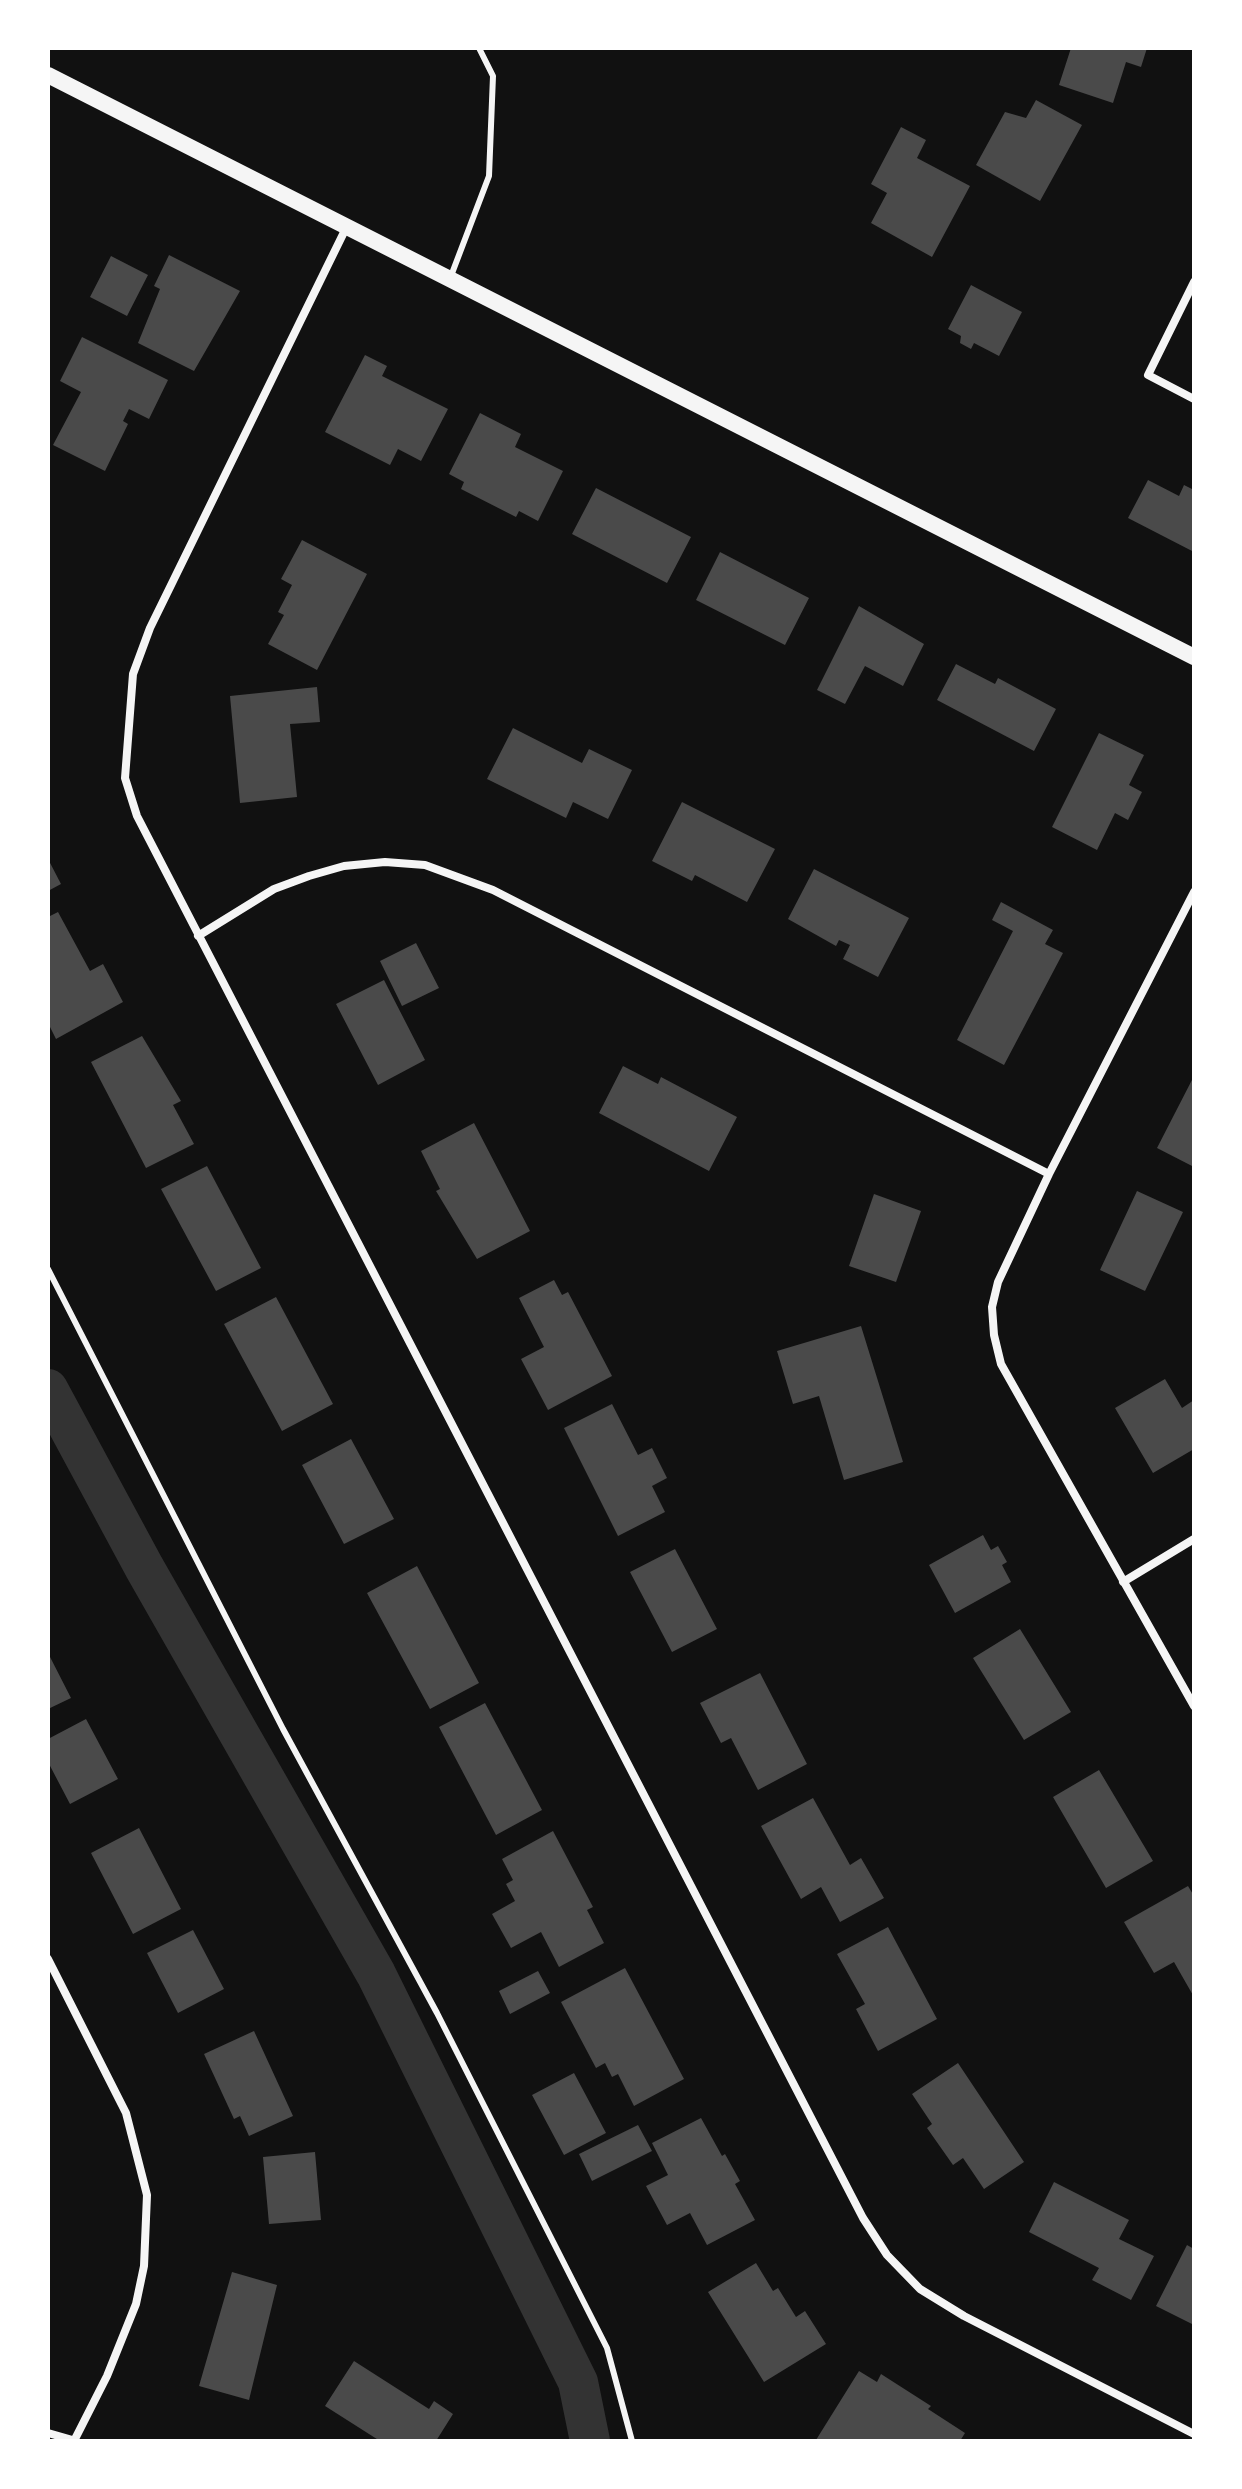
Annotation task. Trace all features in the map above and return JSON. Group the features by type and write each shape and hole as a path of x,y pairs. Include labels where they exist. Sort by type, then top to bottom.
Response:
{"main road":[{"path":"48,75 1194,657"}],"street":[{"path":"347,226 150,628 133,674 125,778 137,816 863,2218 887,2255 920,2289 964,2316 1194,2434"},
{"path":"1194,282 1148,375 1194,399"},
{"path":"198,936 274,889 309,876 344,866 385,862 425,865 493,890 1049,1174"},
{"path":"1194,892 1049,1174 998,1282 992,1307 1001,1364 1194,1706"},
{"path":"1123,1582 1194,1539"},
{"path":"48,1959 126,2113 147,2195 144,2266 136,2304 107,2376 75,2441 48,2433"}],"lane":[{"path":"450,279 489,176 493,76 479,48"},
{"path":"48,1269 283,1729 437,2013 607,2348 632,2441"}],"building":[{"path":"1071,48 1147,48 1141,67 1126,62 1113,103 1059,85"},
{"path":"1036,100 1082,125 1040,201 976,165 1005,112 1026,118"},
{"path":"901,127 926,140 917,158 970,186 932,257 871,223 887,193 871,184"},
{"path":"169,255 240,291 194,371 138,343 160,289 154,286"},
{"path":"111,256 148,275 127,316 90,297"},
{"path":"971,285 1022,312 999,356 974,343 971,349 960,343 961,336 948,329"},
{"path":"82,337 168,380 149,419 129,409 123,421 128,424 105,471 53,445 81,392 60,381"},
{"path":"365,355 387,366 382,376 448,409 421,461 398,449 390,465 325,432"},
{"path":"480,413 521,434 515,447 563,471 538,521 519,511 516,517 461,489 464,482 449,474"},
{"path":"1148,480 1179,496 1184,485 1194,490 1194,552 1128,518"},
{"path":"596,488 691,537 667,583 572,534"},
{"path":"302,540 367,574 317,670 268,644 284,615 278,612 292,585 281,579"},
{"path":"720,552 809,598 785,645 696,600"},
{"path":"859,606 924,644 903,686 865,666 845,704 817,690"},
{"path":"956,664 995,684 998,678 1056,709 1034,751 937,700"},
{"path":"317,687 320,722 290,724 297,797 240,803 230,696"},
{"path":"513,728 582,763 589,749 632,770 608,819 573,802 566,818 487,779"},
{"path":"1099,733 1144,755 1129,785 1142,792 1128,820 1115,813 1097,850 1052,827"},
{"path":"682,802 775,849 747,902 695,875 692,881 652,861"},
{"path":"48,859 61,884 48,891"},
{"path":"814,869 909,918 878,977 843,959 850,945 839,940 836,946 788,919"},
{"path":"1001,902 1053,930 1045,944 1063,953 1004,1065 957,1040 1013,931 992,920"},
{"path":"58,912 90,971 103,964 123,1002 56,1039 48,1023 48,917"},
{"path":"416,943 439,988 402,1006 380,961"},
{"path":"384,980 425,1060 378,1085 336,1004"},
{"path":"142,1036 181,1101 173,1105 194,1144 146,1168 91,1062"},
{"path":"623,1066 658,1084 661,1077 737,1117 709,1171 599,1113"},
{"path":"1194,1076 1194,1167 1157,1148"},
{"path":"474,1123 530,1231 477,1259 436,1191 440,1189 421,1151"},
{"path":"207,1166 261,1268 216,1291 161,1189"},
{"path":"1137,1191 1183,1212 1145,1291 1100,1270"},
{"path":"874,1194 921,1211 896,1282 849,1266"},
{"path":"554,1280 562,1295 568,1292 612,1376 548,1410 521,1359 544,1347 519,1298"},
{"path":"276,1297 333,1404 282,1431 224,1324"},
{"path":"861,1326 903,1462 844,1480 819,1396 793,1404 777,1351"},
{"path":"1165,1379 1182,1408 1194,1400 1194,1449 1153,1473 1115,1408"},
{"path":"612,1404 638,1455 652,1448 667,1478 652,1486 665,1512 618,1536 564,1428"},
{"path":"351,1439 394,1519 344,1544 302,1465"},
{"path":"983,1535 991,1550 998,1546 1007,1562 1002,1565 1011,1582 955,1613 929,1565"},
{"path":"675,1549 717,1629 672,1652 630,1572"},
{"path":"417,1566 479,1683 430,1709 367,1593"},
{"path":"1020,1629 1071,1712 1024,1740 973,1658"},
{"path":"48,1653 71,1698 48,1709"},
{"path":"760,1673 807,1764 758,1790 731,1738 721,1743 700,1703"},
{"path":"485,1703 542,1810 496,1835 439,1727"},
{"path":"86,1719 118,1779 70,1804 48,1762 48,1739"},
{"path":"1099,1770 1153,1861 1106,1888 1053,1797"},
{"path":"813,1798 850,1865 861,1858 884,1898 840,1922 821,1887 801,1899 761,1826"},
{"path":"139,1828 181,1909 133,1934 91,1853"},
{"path":"553,1831 593,1907 587,1910 604,1943 559,1967 541,1932 511,1948 492,1914 515,1901 506,1884 513,1880 502,1859"},
{"path":"1188,1886 1194,1896 1194,1997 1174,1962 1154,1973 1124,1922"},
{"path":"888,1927 937,2019 878,2051 856,2009 865,2004 837,1954"},
{"path":"193,1930 224,1989 178,2013 147,1953"},
{"path":"625,1968 684,2079 634,2106 618,2074 612,2077 605,2063 596,2068 561,2002"},
{"path":"538,1971 550,1993 510,2014 499,1991"},
{"path":"254,2031 293,2116 249,2136 240,2116 234,2119 204,2054"},
{"path":"958,2063 1024,2162 984,2189 963,2158 953,2165 927,2128 932,2124 912,2094"},
{"path":"574,2073 606,2133 564,2155 532,2095"},
{"path":"701,2118 740,2181 735,2184 755,2220 707,2245 690,2213 667,2225 646,2186 668,2175 652,2143"},
{"path":"638,2125 652,2151 592,2181 579,2154"},
{"path":"315,2152 321,2220 269,2224 263,2157"},
{"path":"1054,2182 1129,2220 1119,2239 1154,2256 1131,2300 1092,2280 1099,2268 1029,2232"},
{"path":"1187,2245 1194,2249 1194,2325 1156,2306"},
{"path":"756,2263 773,2291 778,2288 796,2317 805,2311 826,2344 764,2382 708,2292"},
{"path":"232,2272 277,2285 249,2400 199,2386"},
{"path":"354,2361 429,2409 434,2401 453,2414 436,2441 380,2441 325,2406"},
{"path":"859,2371 877,2382 881,2374 931,2406 928,2409 965,2433 960,2441 816,2440"}],"waterway":[{"path":"48,1389 144,1567 376,1974 578,2382 590,2441"}]}
